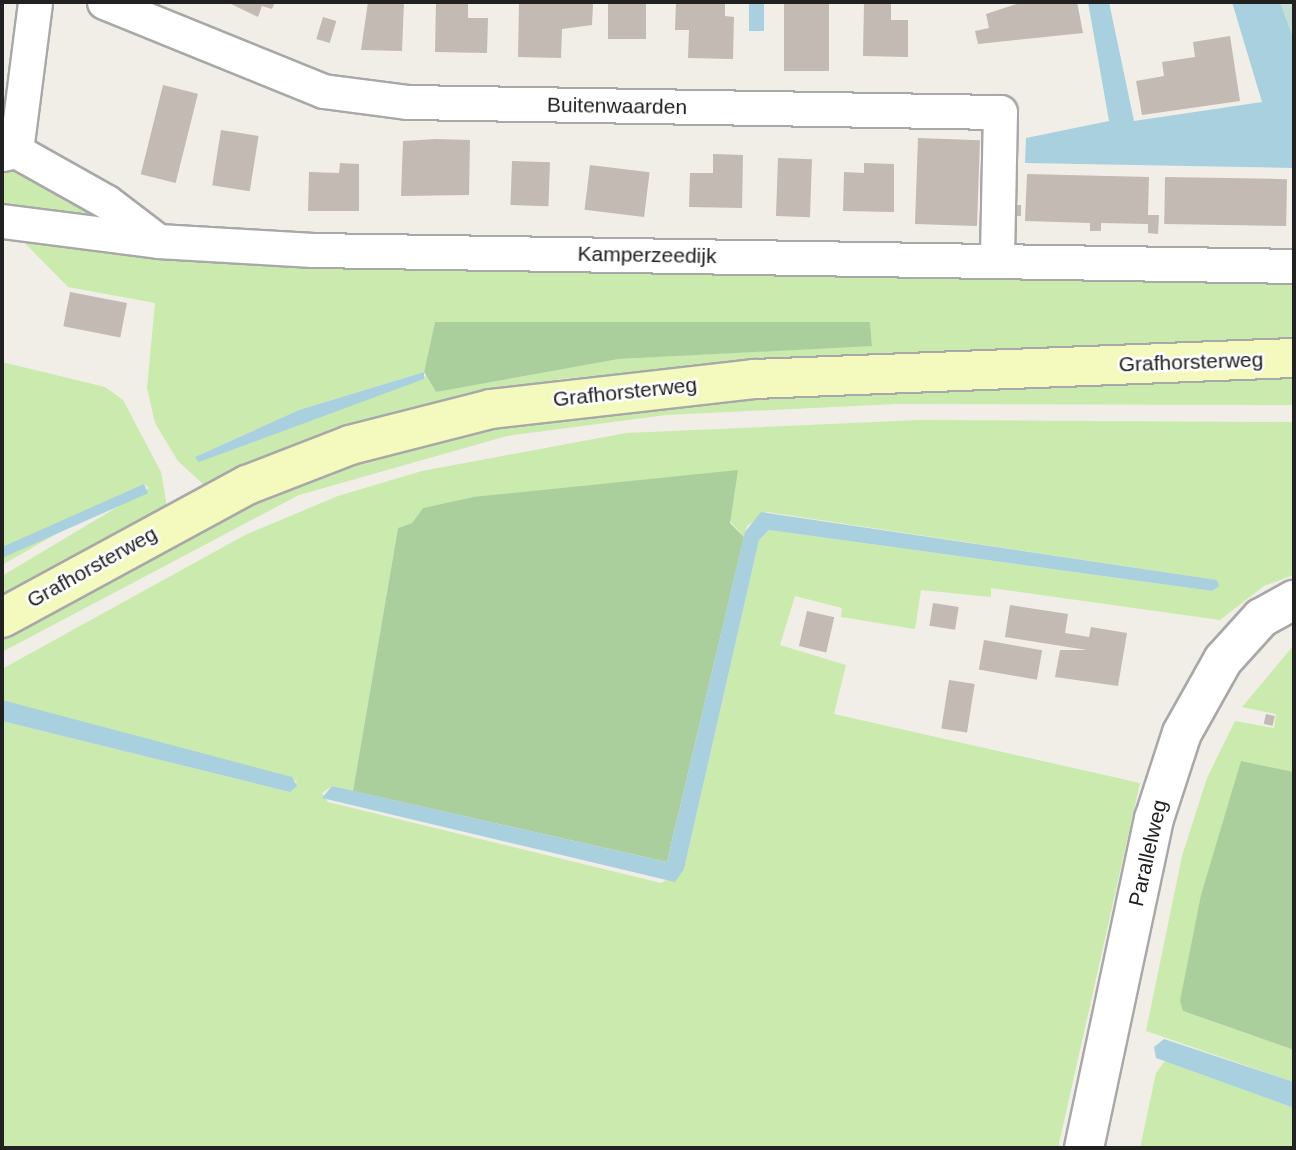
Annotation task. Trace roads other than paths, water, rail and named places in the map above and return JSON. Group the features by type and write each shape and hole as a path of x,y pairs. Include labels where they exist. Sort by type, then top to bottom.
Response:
{"main road":[{"name":"Grafhorsterweg","path":"2,618 247,485 350,445 491,409 754,379 1294,358"}],"street":[{"path":"35,2 9,152 107,202 158,241"},
{"name":"Buitenwaarden","path":"104,2 323,91 408,102 1000,112 997,261"},
{"name":"Kamperzeedijk","path":"2,221 158,241 1294,266"},
{"name":"Parallelweg","path":"1084,1148 1154,819 1182,733 1223,660 1261,618 1294,600"}],"water":[{"path":"749,2 764,2 764,31 749,31"},
{"path":"1088,2 1109,2 1134,121 1262,102 1232,2 1280,2 1294,40 1294,168 1025,163 1026,138 1109,121"},
{"path":"424,372 424,379 199,462 195,457 299,410"},
{"path":"144,484 148,493 2,558 2,547"},
{"path":"761,512 1217,580 1219,586 1212,591 769,530 759,540 684,869 675,882 322,798 332,786 667,862 745,532"},
{"path":"2,700 292,777 297,786 290,792 2,721"},
{"path":"1164,1039 1294,1082 1294,1108 1156,1058 1154,1047"}]}
